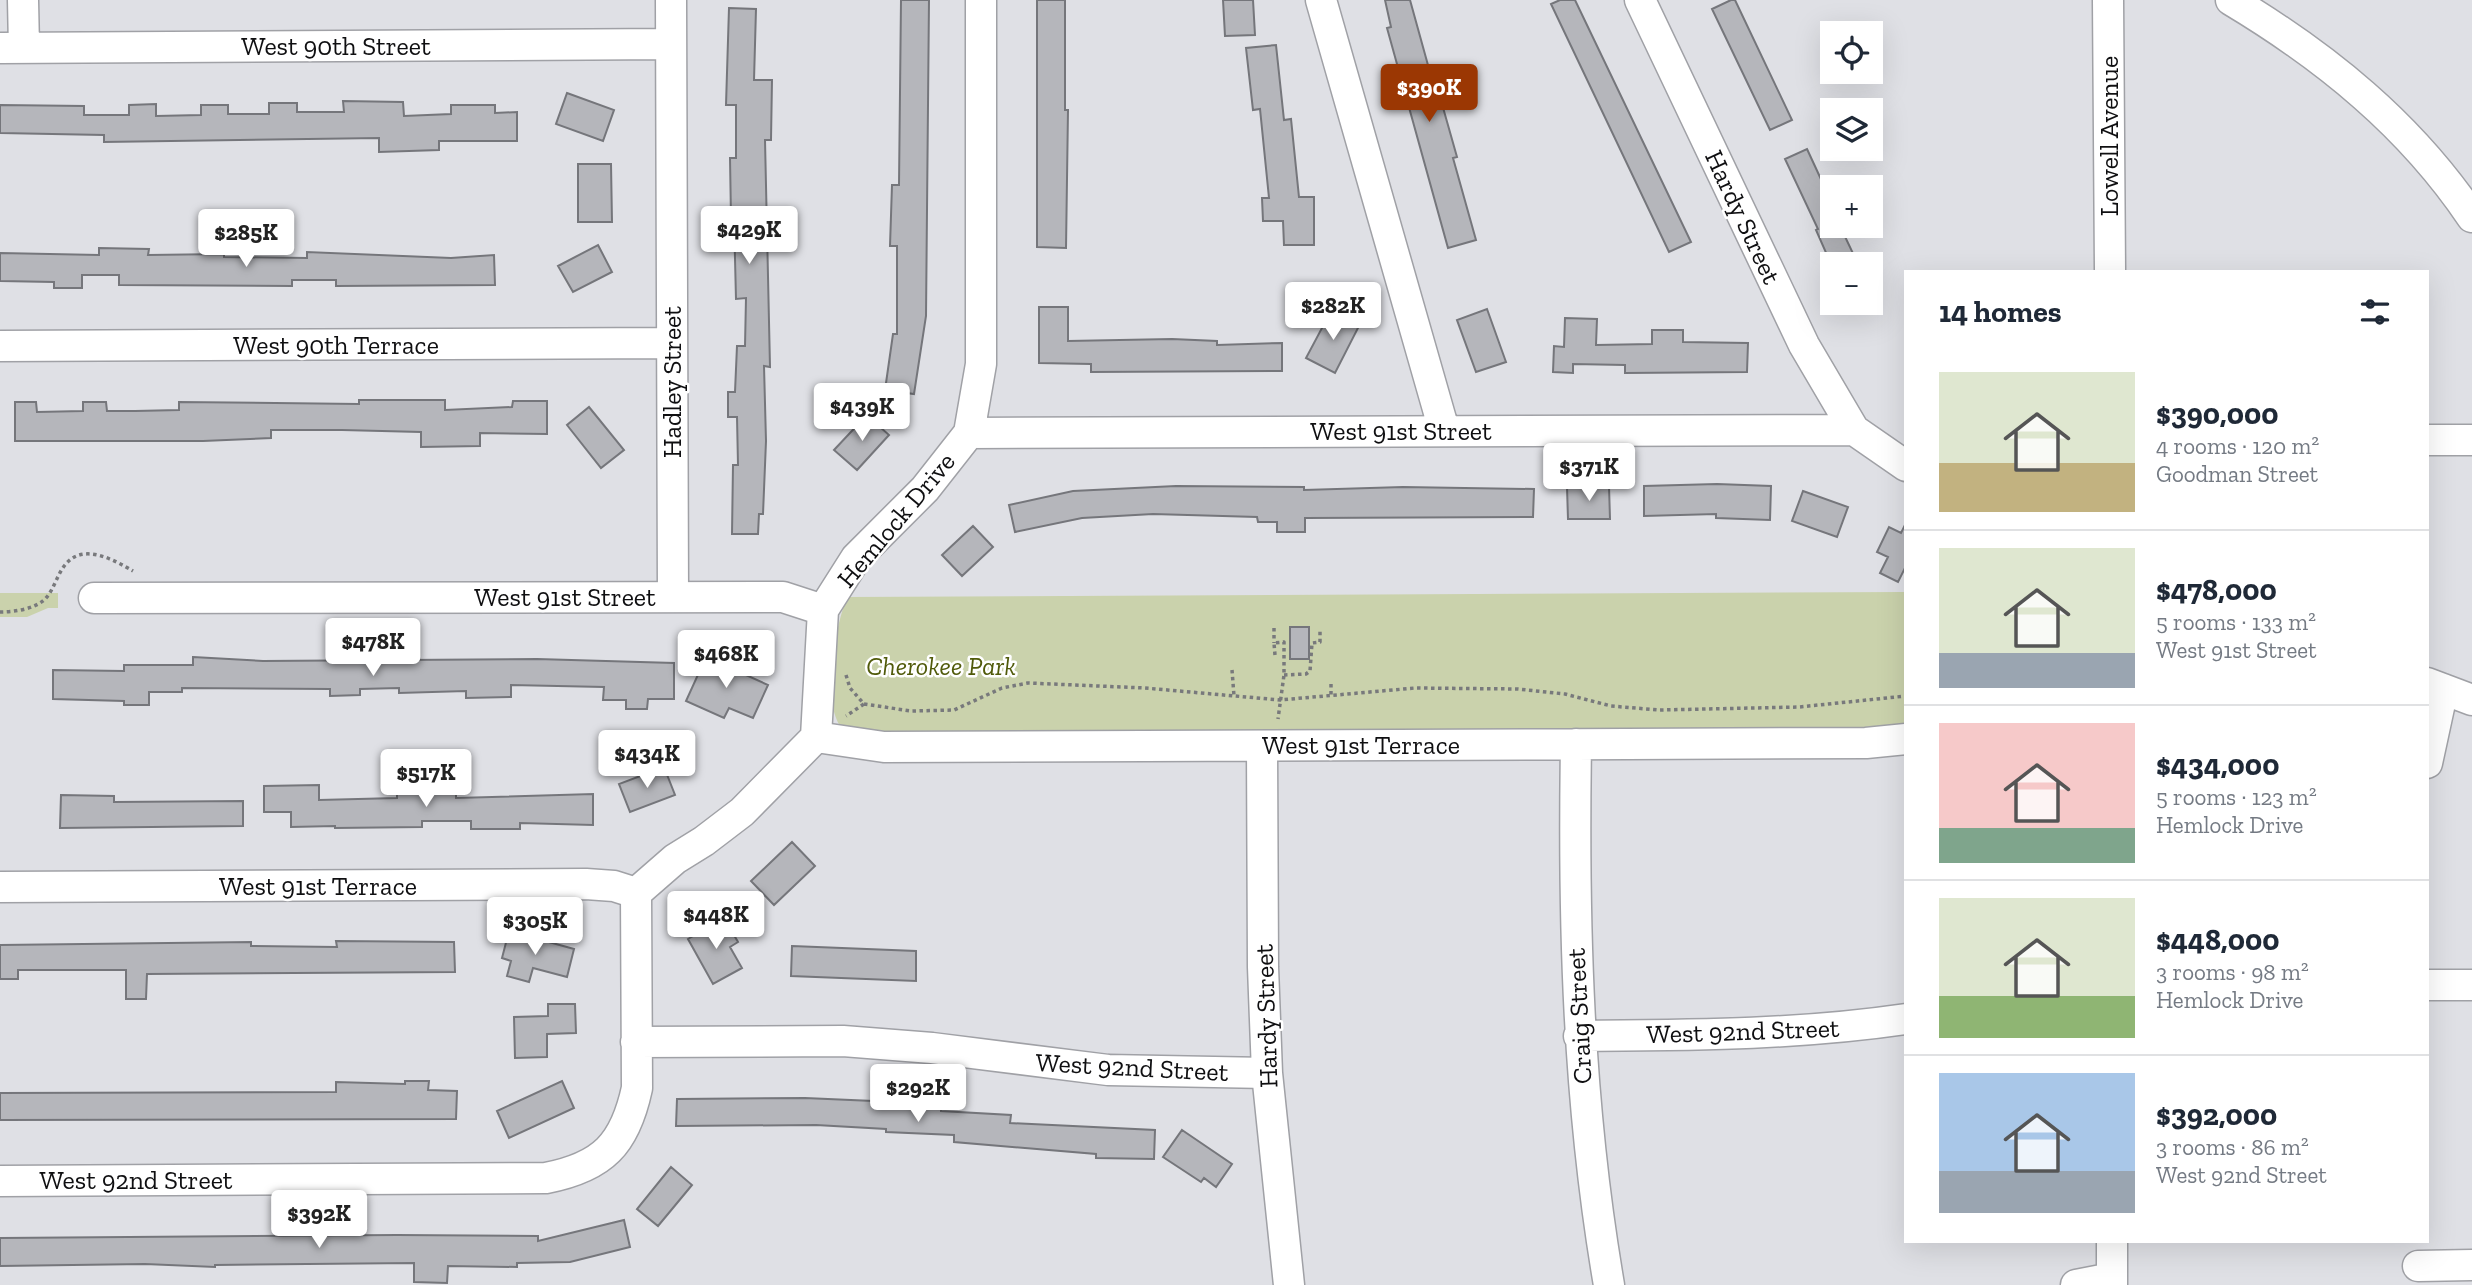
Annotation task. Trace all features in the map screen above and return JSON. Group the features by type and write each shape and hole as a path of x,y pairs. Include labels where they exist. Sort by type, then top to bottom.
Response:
{"street":[{"path":"12,48 23,0"},
{"name":"Hadley Street","path":"671,0 673,597"},
{"name":"Hemlock Drive","path":"816,737 824,610 856,558 925,489 969,433 981,365 981,0"},
{"path":"1321,0 1444,430"},
{"name":"Hardy Street","path":"1640,0 1804,345 1854,429"},
{"name":"Lowell Avenue","path":"2108,0 2109,270"},
{"path":"2231,0 2315,54 2363,93 2417,145 2472,217"},
{"name":"West 90th Street","path":"12,48 671,44"},
{"name":"West 90th Terrace","path":"0,346 672,343"},
{"path":"1854,429 1904,465"},
{"name":"West 91st Street","path":"969,433 1854,429"},
{"path":"2429,440 2472,440"},
{"name":"West 91st Street","path":"94,598 783,597 824,610"},
{"path":"2429,744 2435,686 2472,700"},
{"path":"636,1042 636,893 675,859 704,842 742,812 816,737"},
{"name":"West 91st Terrace","path":"816,737 884,747 1866,743 1904,739"},
{"name":"Craig Street","path":"1576,744 1576,961 1579,1036 1586,1129 1609,1285"},
{"name":"Hardy Street","path":"1262,746 1263,967 1267,1073 1289,1285"},
{"name":"West 91st Terrace","path":"0,887 586,884 614,886 636,893"},
{"path":"2429,985 2472,985"},
{"name":"West 92nd Street","path":"1579,1036 1734,1035 1838,1029 1904,1019"},
{"name":"West 92nd Street","path":"0,1181 546,1178 570,1173 597,1161 621,1137 631,1117 637,1088 636,1042 843,1041 1108,1070 1267,1073"},
{"path":"2076,1285 2112,1281 2112,1243"},
{"path":"2418,1264 2472,1265"}],"path":[{"path":"1275,628 1275,655"},
{"path":"1284,675 1306,674 1310,671 1312,643 1320,642 1320,629"},
{"path":"1275,643 1284,642 1284,675 1280,700"},
{"path":"1232,670 1234,696"},
{"path":"864,704 911,711 954,710 1003,688 1028,683 1145,688 1280,700 1415,688 1518,689 1565,694 1611,706 1659,710 1799,707 1904,696"},
{"path":"1331,684 1331,697"}],"green space":[{"name":"Cherokee Park","path":"1904,592 1904,725 1865,730 903,735 840,726 834,713 831,697 832,662 838,626 847,597"},
{"path":"0,593 58,593 58,608 48,608 27,617 0,617"}],"building":[{"path":"901,0 929,0 926,316 914,394 885,390 893,334 897,334 897,246 890,246 892,185 899,185"},
{"path":"1037,0 1065,0 1065,110 1068,110 1066,248 1037,247"},
{"path":"1223,0 1253,0 1255,35 1225,36"},
{"path":"1385,0 1410,0 1439,105 1442,104 1457,157 1453,158 1476,240 1448,248 1387,28 1391,27"},
{"path":"1560,0 1575,0 1691,242 1669,252 1551,4"},
{"path":"1735,0 1792,120 1770,130 1712,9"},
{"path":"729,8 756,9 754,80 772,80 771,140 765,140 770,367 764,366 766,441 763,514 759,514 758,534 732,534 733,465 738,465 737,417 728,417 728,392 735,392 737,346 745,346 746,298 736,299 734,218 731,218 730,158 736,158 736,105 726,105"},
{"path":"1276,45 1284,120 1291,119 1299,197 1314,197 1314,245 1284,245 1283,221 1263,221 1262,198 1269,198 1260,109 1253,110 1246,48"},
{"path":"567,93 614,110 603,141 556,124"},
{"path":"343,101 403,102 404,116 451,114 451,105 495,105 495,113 517,112 517,141 439,141 439,150 379,152 379,138 104,142 104,135 0,133 0,105 84,106 84,115 129,115 129,105 156,104 156,116 201,115 201,105 228,105 228,114 269,114 269,103 297,103 297,112 344,112"},
{"path":"1807,149 1820,177 1820,238 1846,238 1852,252 1826,252 1816,230 1818,229 1785,159"},
{"path":"578,164 611,164 612,222 578,222"},
{"path":"598,245 612,272 573,292 558,266"},
{"path":"99,248 149,249 148,255 224,254 224,257 307,258 307,252 451,258 494,255 495,285 336,286 336,280 292,280 292,286 119,285 119,275 82,275 82,288 54,288 54,282 0,281 0,253 99,255"},
{"path":"1039,307 1068,307 1068,341 1172,339 1217,341 1217,345 1282,343 1282,371 1091,372 1091,364 1039,363"},
{"path":"1487,309 1506,362 1476,372 1457,320"},
{"path":"1331,311 1359,326 1335,373 1306,358"},
{"path":"1565,318 1597,319 1596,345 1652,344 1652,330 1683,330 1683,342 1748,343 1747,372 1625,373 1625,365 1573,364 1573,373 1553,372 1554,346 1564,347"},
{"path":"359,400 445,400 445,410 512,407 513,401 547,401 547,434 480,433 480,446 421,447 421,432 342,430 271,430 271,438 203,441 15,441 15,402 36,402 37,412 83,411 83,402 106,402 107,411 135,411 179,410 179,402 359,404"},
{"path":"589,407 624,450 601,468 567,425"},
{"path":"864,418 870,418 889,435 857,470 834,450"},
{"path":"1176,486 1304,487 1304,490 1403,487 1534,489 1533,517 1305,518 1305,532 1277,532 1277,522 1258,522 1257,517 1153,514 1082,518 1015,532 1009,505 1073,491"},
{"path":"1609,486 1610,519 1568,519 1567,487"},
{"path":"1644,486 1771,486 1770,520 1716,518 1716,514 1644,516"},
{"path":"1803,491 1848,507 1837,537 1792,521"},
{"path":"973,526 993,547 962,576 942,555"},
{"path":"1889,527 1901,533 1904,527 1904,570 1898,582 1880,573 1888,557 1877,552"},
{"path":"1290,627 1309,627 1309,659 1290,659"},
{"path":"193,657 263,661 537,659 674,663 674,699 648,699 647,709 626,709 626,700 603,700 604,687 511,685 511,697 466,698 466,691 399,693 399,688 360,689 360,695 330,696 330,689 182,688 182,692 149,692 149,705 124,705 124,701 53,699 53,670 124,671 124,665 193,665"},
{"path":"706,657 768,685 753,718 729,708 724,718 686,701"},
{"path":"664,767 675,795 630,812 619,784"},
{"path":"319,785 319,800 397,798 397,790 456,789 456,798 593,794 593,825 520,823 520,829 471,829 471,821 422,821 422,827 291,827 291,812 264,812 264,786"},
{"path":"61,795 114,796 114,802 243,801 243,826 60,828"},
{"path":"792,842 815,866 774,905 751,881"},
{"path":"724,918 738,942 730,947 742,968 713,984 688,939"},
{"path":"509,931 574,949 567,977 533,968 529,982 507,976 511,961 502,958"},
{"path":"336,941 454,942 455,972 147,974 146,999 126,999 126,970 18,970 18,979 0,979 0,945 251,942 251,946 337,947"},
{"path":"792,946 916,951 916,981 791,976"},
{"path":"548,1004 575,1004 576,1033 547,1034 547,1057 515,1058 514,1017 548,1016"},
{"path":"405,1081 429,1081 428,1090 457,1091 456,1119 0,1120 0,1093 336,1092 336,1082 405,1084"},
{"path":"562,1081 574,1108 509,1138 497,1111"},
{"path":"805,1098 873,1101 873,1104 941,1107 941,1111 1011,1115 1010,1123 1155,1130 1154,1159 1096,1158 1096,1154 954,1142 954,1135 886,1132 886,1129 816,1125 676,1126 677,1099"},
{"path":"1182,1130 1232,1164 1216,1187 1204,1178 1201,1182 1163,1157"},
{"path":"671,1167 692,1185 658,1226 637,1209"},
{"path":"624,1220 630,1247 570,1262 517,1263 517,1267 448,1266 447,1283 414,1282 414,1263 215,1267 145,1264 0,1266 0,1238 397,1235 538,1236 538,1241"}]}
